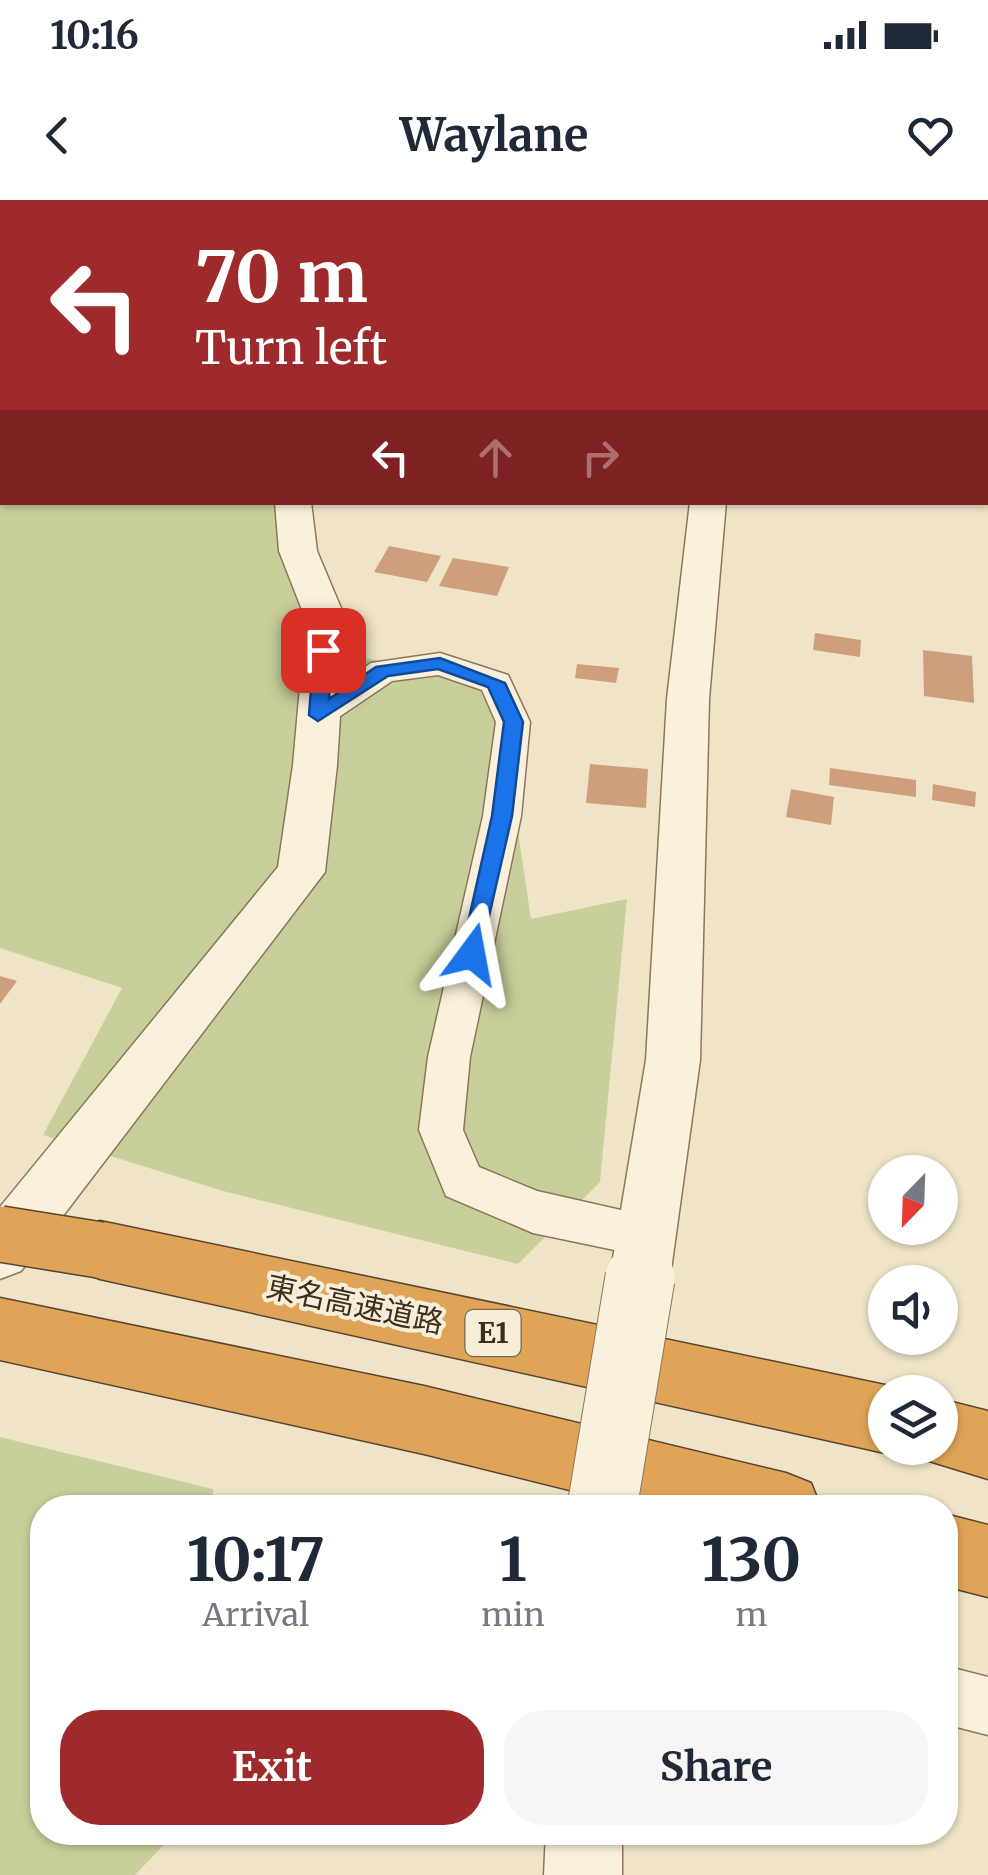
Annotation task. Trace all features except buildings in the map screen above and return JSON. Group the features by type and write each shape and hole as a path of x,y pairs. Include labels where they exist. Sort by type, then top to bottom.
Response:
{"highway":[{"name":"東名高速道路","path":"0,1234 100,1250 868,1415"},
{"path":"26,1334 424,1420 733,1495"},
{"path":"958,1438 988,1445"},
{"path":"958,1553 988,1561"}],"street":[{"path":"0,1252 301,872 326,620 298,551 294,505"},
{"path":"604,1495 673,1060 688,699 708,505"},
{"path":"318,715 383,671 440,664 496,683 513,722 502,816 448,1057 441,1130 462,1181 533,1212 645,1252"},
{"path":"958,1699 988,1706"},
{"path":"583,1875 584,1845"}],"green space":[{"path":"0,505 302,505 323,650 496,683 531,919 627,899 600,1182 518,1264 223,1191 43,1135 122,988 0,948"},
{"path":"0,1437 213,1489 213,1495 30,1495 30,1845 164,1845 135,1875 0,1875"}],"route":[{"path":"323,650 318,715 383,671 440,664 496,683 513,722 502,816 472,954"}]}
